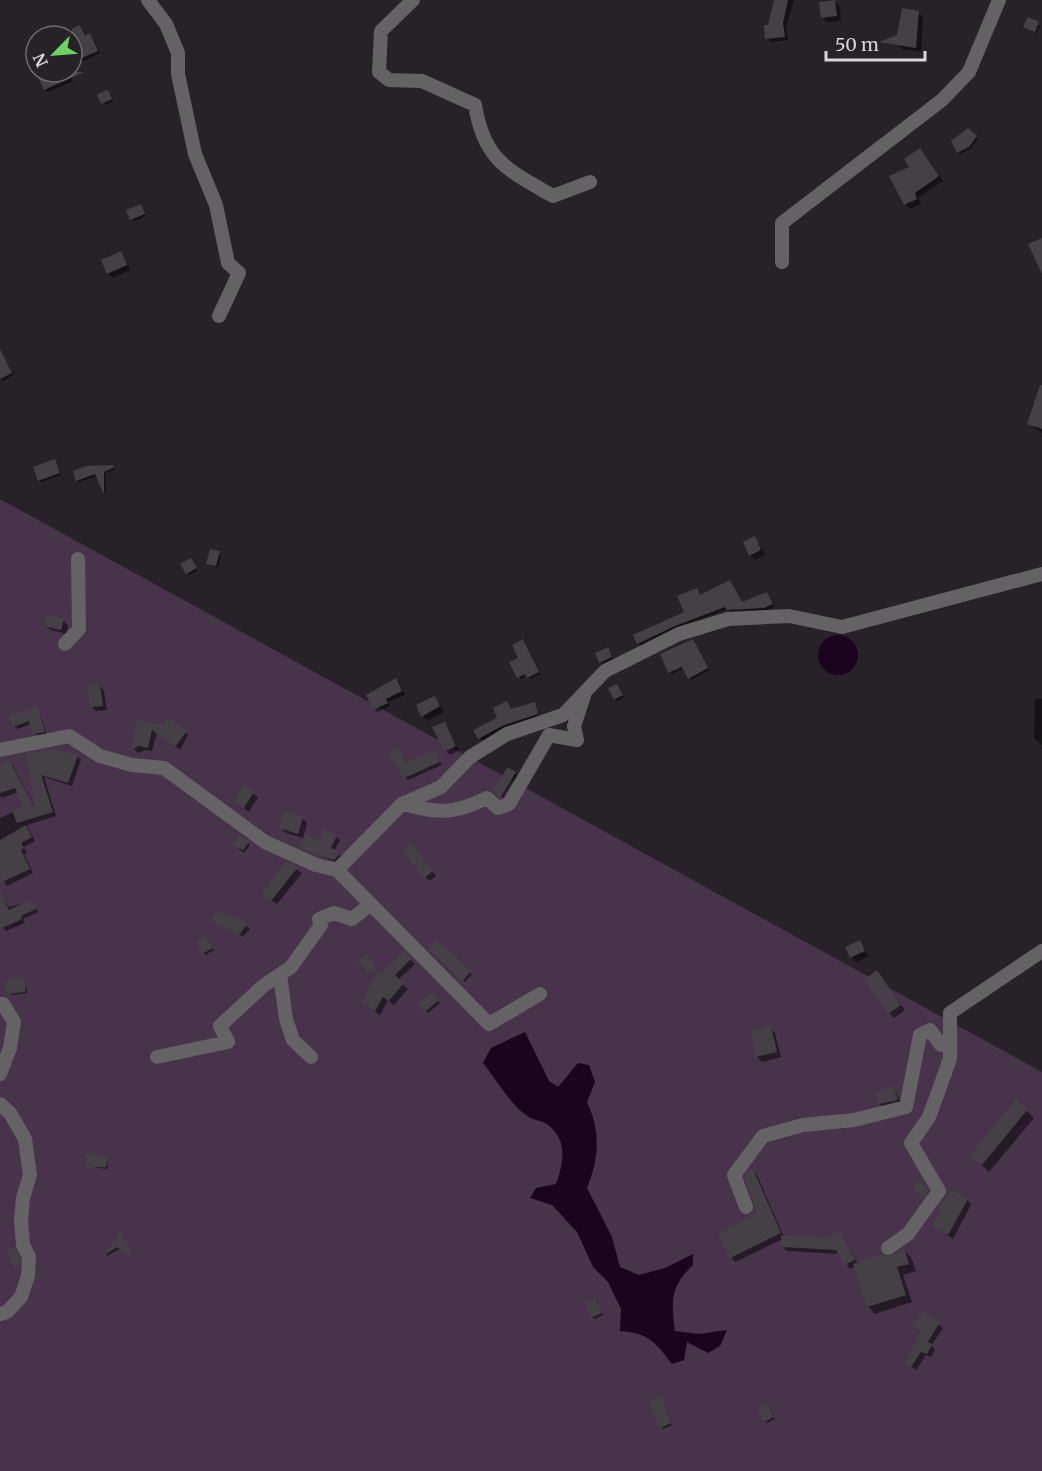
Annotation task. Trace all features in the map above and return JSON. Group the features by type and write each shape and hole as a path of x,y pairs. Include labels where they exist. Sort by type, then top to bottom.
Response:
{"street":[{"path":"148,0 166,24 178,53 178,74 195,154 216,206 228,263 239,273 219,316"},
{"path":"413,0 381,31 379,72 388,81 422,81 475,105 479,132 494,155 510,171 553,196 590,182"},
{"path":"782,262 782,223 942,100 969,72 999,0"},
{"path":"65,644 79,629 78,559"},
{"path":"337,870 402,804 441,787 470,757 507,734 563,716 605,671 679,634 728,619 789,616 842,627 1042,574"},
{"path":"402,804 430,810 452,811 462,810 488,798 498,807 509,804 549,735 576,740 574,726 585,691"},
{"path":"0,750 69,736 100,756 132,765 164,768 265,842 316,865 337,870 489,1024 540,994"},
{"path":"157,1057 228,1042 220,1026 263,986 291,967 321,925 320,919 334,913 351,919 371,904"},
{"path":"888,1248 908,1234 939,1191 911,1143 929,1117 950,1059 950,1013 1042,951"},
{"path":"279,975 286,1019 293,1040 311,1057"},
{"path":"0,1004 3,1004 14,1022 10,1048 0,1074"},
{"path":"746,1207 734,1175 763,1136 803,1125 854,1120 906,1107 920,1035 930,1030 941,1045 950,1045"},
{"path":"0,1104 10,1113 25,1139 30,1175 23,1198 21,1220 23,1245 29,1257 28,1276 21,1297 7,1312 0,1314"}],"shaded area":[{"path":"0,499 1042,1072 1042,1471 0,1471"},
{"path":"838,635 846,636 852,641 857,647 857,663 852,669 846,674 838,675 830,674 824,669 819,663 818,655 819,647 824,641 830,636"},
{"path":"525,1032 549,1081 558,1087 578,1063 589,1065 595,1082 587,1102 595,1124 597,1145 594,1166 587,1188 612,1237 620,1267 639,1275 665,1268 693,1254 693,1265 680,1280 674,1295 675,1331 699,1334 727,1330 720,1346 708,1353 687,1342 684,1360 672,1364 650,1340 638,1334 620,1331 621,1309 608,1282 593,1267 577,1232 552,1205 530,1198 536,1188 556,1184 562,1160 561,1144 554,1130 547,1124 529,1117 516,1106 483,1063 491,1048"}],"building":[{"path":"774,0 788,0 783,23 785,37 765,39 764,25 768,25"},
{"path":"835,0 837,16 821,18 819,2"},
{"path":"902,8 919,11 916,48 879,42 897,35"},
{"path":"1028,17 1039,22 1035,32 1023,27"},
{"path":"90,33 98,51 84,57 84,34 85,36"},
{"path":"41,84 57,84 44,90"},
{"path":"108,90 112,99 101,104 97,94"},
{"path":"968,128 977,136 969,147 957,153 951,141"},
{"path":"920,148 939,176 915,193 917,199 904,205 889,176 909,167 904,159"},
{"path":"141,204 145,214 130,220 126,210"},
{"path":"1042,238 1042,274 1028,244"},
{"path":"121,251 127,265 107,274 101,260"},
{"path":"0,349 12,373 0,379"},
{"path":"1040,385 1042,385 1042,429 1027,424"},
{"path":"55,459 60,473 38,481 33,467"},
{"path":"113,465 113,468 104,472 104,495 95,474 76,481 73,471 86,466"},
{"path":"755,536 761,550 749,556 743,542"},
{"path":"210,549 220,551 216,566 206,564"},
{"path":"191,558 197,568 186,574 180,564"},
{"path":"730,580 742,602 767,592 773,604 764,608 727,610 725,607 675,626 637,644 633,635 684,612 677,596 697,588 700,595"},
{"path":"47,615 64,619 61,630 44,626"},
{"path":"523,639 539,672 527,678 525,674 517,678 509,662 518,658 512,645"},
{"path":"693,639 708,668 688,679 682,667 668,673 660,654"},
{"path":"608,647 612,657 599,663 595,653"},
{"path":"396,678 402,691 386,699 388,703 373,710 366,695"},
{"path":"100,684 103,706 90,707 88,686"},
{"path":"617,684 623,695 614,700 608,688"},
{"path":"435,696 440,706 421,717 416,705"},
{"path":"507,701 511,709 535,702 538,714 504,725 478,739 473,730 497,718 493,708"},
{"path":"38,705 45,732 33,734 29,721 13,727 9,716"},
{"path":"168,717 187,731 175,747 152,730 148,748 139,746 132,749 136,720 163,724"},
{"path":"445,722 456,746 444,752 432,727"},
{"path":"399,748 406,762 403,764 434,750 440,762 404,778 388,753"},
{"path":"52,749 78,755 68,783 41,775 53,812 17,823 12,811 23,807 15,788 0,793 0,765 9,760 35,808 26,754"},
{"path":"507,767 516,772 500,798 491,788 497,785"},
{"path":"244,785 254,791 244,808 234,802"},
{"path":"284,811 303,817 298,834 279,828"},
{"path":"26,825 32,837 21,843 24,848 21,850 30,869 0,883 0,840"},
{"path":"324,829 337,835 331,848 341,853 334,860 299,848 306,834 319,840"},
{"path":"239,835 249,842 243,850 232,845"},
{"path":"411,843 433,871 424,878 402,850"},
{"path":"286,861 298,867 271,901 261,894"},
{"path":"0,889 9,910 31,899 36,909 21,916 22,919 0,929"},
{"path":"217,912 235,919 237,916 247,924 239,935 210,920"},
{"path":"206,936 213,948 202,954 196,942"},
{"path":"437,940 471,971 462,982 428,949"},
{"path":"860,940 865,951 850,958 845,947"},
{"path":"404,951 412,958 395,975 404,983 389,1001 383,997 375,1011 361,1002 379,971 381,973"},
{"path":"367,954 377,969 370,972 367,972 358,960"},
{"path":"877,970 901,1005 888,1014 864,980"},
{"path":"15,977 26,980 25,992 8,994 3,983"},
{"path":"433,992 439,1000 425,1012 418,1003"},
{"path":"771,1026 777,1052 756,1057 750,1031"},
{"path":"893,1085 898,1100 879,1104 874,1094"},
{"path":"1016,1099 1028,1109 981,1166 969,1156"},
{"path":"86,1154 108,1157 106,1167 86,1168"},
{"path":"753,1169 781,1233 730,1258 718,1234 757,1213 744,1176"},
{"path":"918,1180 928,1190 924,1197 912,1188"},
{"path":"952,1190 968,1199 948,1235 932,1226 941,1210 938,1208"},
{"path":"121,1230 133,1257 117,1247 104,1255"},
{"path":"840,1231 855,1260 844,1265 836,1250 781,1247 781,1235 826,1238"},
{"path":"15,1248 20,1265 14,1268 7,1250"},
{"path":"904,1248 909,1264 897,1267 906,1295 867,1307 853,1264 882,1254 889,1257"},
{"path":"595,1299 602,1313 591,1318 585,1303"},
{"path":"922,1311 940,1322 928,1342 932,1344 927,1354 921,1352 911,1367 905,1364 921,1331 913,1326"},
{"path":"662,1396 671,1423 660,1428 648,1402"},
{"path":"767,1403 774,1417 764,1422 757,1408"}]}
